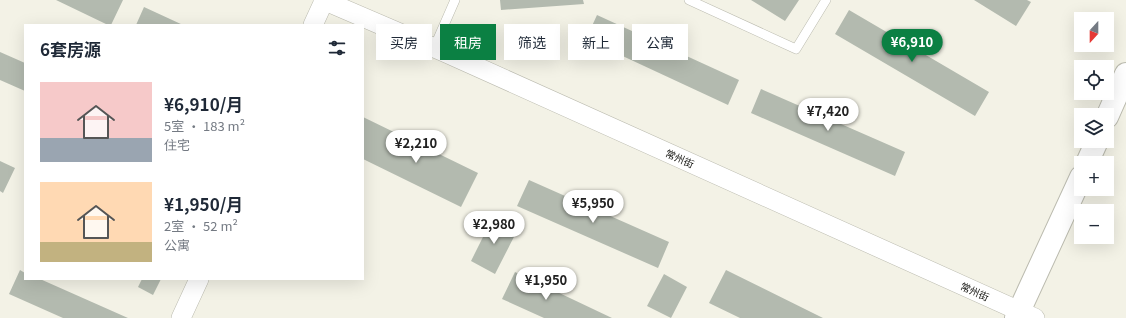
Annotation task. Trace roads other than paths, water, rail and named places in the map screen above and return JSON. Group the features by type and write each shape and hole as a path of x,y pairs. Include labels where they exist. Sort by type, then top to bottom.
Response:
{"street":[{"name":"常州街","path":"324,0 434,48 1024,316"},
{"path":"314,24 324,0"},
{"path":"1111,108 1126,74"},
{"path":"1024,316 1074,194"},
{"path":"181,318 199,280"}],"lane":[{"path":"434,48 455,0"},
{"path":"689,0 796,49 826,0"}]}
